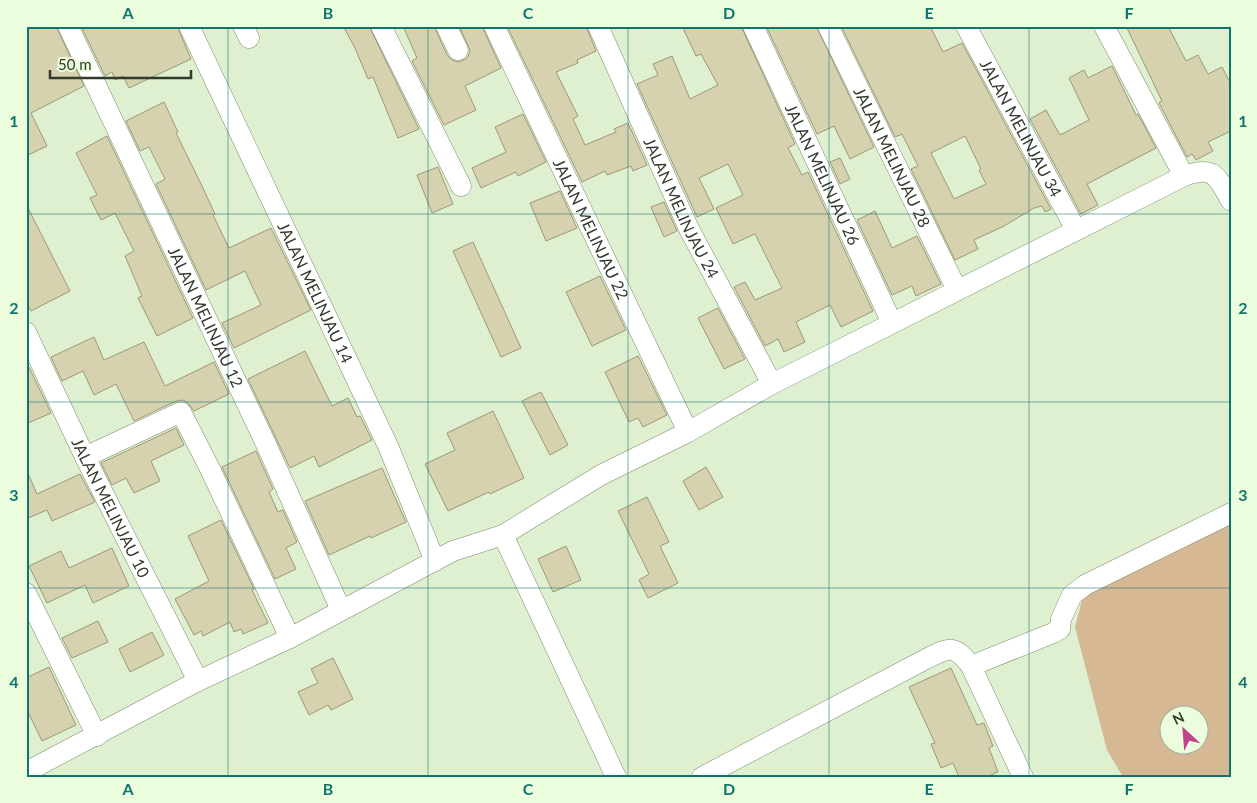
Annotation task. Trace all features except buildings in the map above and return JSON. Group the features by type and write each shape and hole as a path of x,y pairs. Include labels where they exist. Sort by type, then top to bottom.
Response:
{"street":[{"name":"JALAN MELINJAU 12","path":"68,26 265,442 341,610"},
{"name":"JALAN MELINJAU 14","path":"189,26 388,446 435,561"},
{"path":"381,26 461,186"},
{"path":"446,26 458,50"},
{"name":"JALAN MELINJAU 22","path":"494,26 688,432"},
{"name":"JALAN MELINJAU 24","path":"598,26 689,229 772,384"},
{"name":"JALAN MELINJAU 26","path":"754,26 892,323"},
{"name":"JALAN MELINJAU 28","path":"828,26 957,290"},
{"name":"JALAN MELINJAU 34","path":"966,26 1076,230"},
{"path":"1104,26 1184,176"},
{"path":"26,772 198,681 290,638 453,551 503,535 601,475 688,432 772,384 1184,176 1205,170 1213,173 1231,200"},
{"name":"JALAN MELINJAU 10","path":"26,332 85,457 198,681"},
{"path":"85,457 181,412 290,638"},
{"path":"971,666 1060,629 1063,614 1072,596 1085,585 1231,513"},
{"path":"503,535 616,777"},
{"path":"26,593 96,736"},
{"path":"702,777 940,652 955,649 971,666 1023,777"}],"shaded area":[{"path":"1231,517 1231,777 1123,777 1107,750 1075,627 1083,596"}]}
